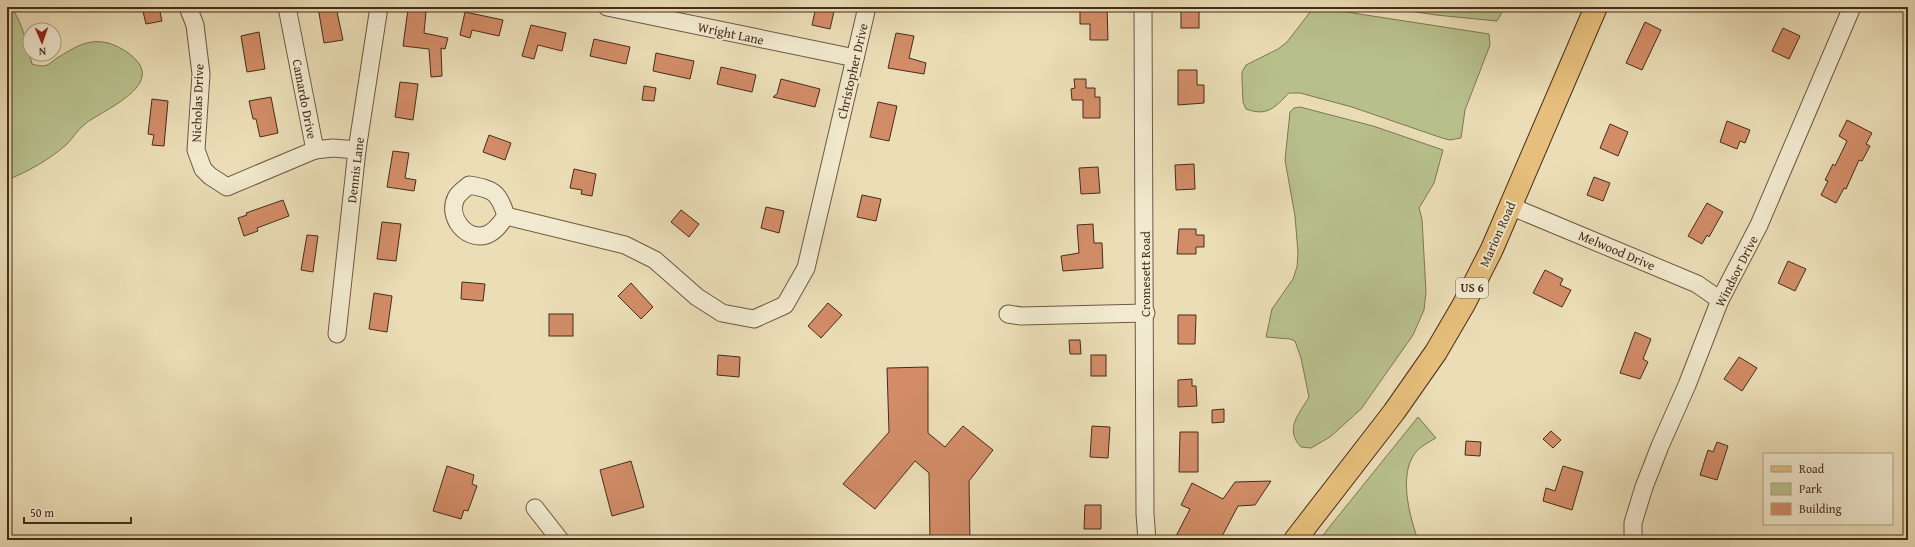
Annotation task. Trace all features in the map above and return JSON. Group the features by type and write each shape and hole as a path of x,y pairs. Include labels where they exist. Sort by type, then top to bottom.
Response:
{"main road":[{"name":"Marion Road","path":"1295,540 1394,412 1436,352 1464,304 1492,249 1596,7"}],"street":[{"name":"Nicholas Drive","path":"188,7 195,25 201,74 196,150 203,169 226,187 315,150"},
{"name":"Camardo Drive","path":"288,7 315,150 333,148 357,150"},
{"name":"Dennis Lane","path":"337,334 357,150 379,7"},
{"name":"Wright Lane","path":"607,7 855,58"},
{"name":"Christopher Drive","path":"506,216 625,244 655,260 697,297 722,313 754,319 785,305 806,268 867,7"},
{"name":"Cromesett Road","path":"1143,7 1147,540"},
{"name":"Windsor Drive","path":"1633,540 1633,523 1644,487 1660,446 1687,385 1720,300 1759,225 1852,7"},
{"name":"Melwood Drive","path":"1510,206 1698,284 1720,300"},
{"path":"1008,314 1021,316 1146,313"},
{"path":"535,508 560,540"}],"green space":[{"path":"7,7 11,7 22,28 22,62 31,62 32,64 45,66 52,62 62,62 62,55 81,45 94,42 112,44 127,52 136,60 142,70 141,80 136,89 115,105 85,124 67,144 46,160 7,180"},
{"path":"1314,7 1489,34 1490,45 1465,110 1461,138 1450,140 1442,138 1352,107 1300,93 1289,93 1279,103 1266,111 1260,112 1246,109 1243,102 1242,72 1246,65 1278,49 1287,42"},
{"path":"1383,7 1505,7 1497,21 1436,15"},
{"path":"1300,107 1373,126 1443,150 1434,183 1419,208 1422,219 1426,292 1424,310 1413,335 1361,409 1330,437 1311,448 1301,447 1296,440 1293,428 1309,397 1301,358 1295,341 1290,339 1266,337 1272,309 1293,279 1297,267 1298,253 1295,216 1285,160 1290,112 1294,108"},
{"path":"1418,417 1436,438 1422,446 1417,451 1408,467 1407,488 1409,510 1418,540 1319,540"}],"building":[{"path":"142,7 159,7 162,21 146,24"},
{"path":"318,7 336,7 343,40 324,43"},
{"path":"816,7 835,7 830,29 812,25"},
{"path":"1080,7 1107,7 1108,40 1090,40 1090,24 1080,24"},
{"path":"1181,7 1199,7 1199,28 1181,28"},
{"path":"408,9 426,12 424,33 448,38 445,49 441,48 442,76 431,77 429,49 403,46"},
{"path":"465,12 503,20 499,36 472,30 470,38 460,35"},
{"path":"1645,22 1661,30 1642,70 1626,63"},
{"path":"531,25 566,33 562,51 538,45 534,59 522,56"},
{"path":"1783,28 1800,36 1789,59 1772,51"},
{"path":"259,32 265,69 247,72 241,36"},
{"path":"896,33 914,36 909,58 926,63 924,74 888,68"},
{"path":"594,39 630,47 626,64 590,56"},
{"path":"656,53 694,61 690,79 653,71"},
{"path":"721,67 756,75 752,92 717,84"},
{"path":"1178,70 1197,70 1197,85 1204,85 1204,103 1178,105"},
{"path":"781,79 820,89 815,107 773,97 777,94"},
{"path":"1074,79 1086,79 1086,88 1095,88 1095,97 1100,97 1100,118 1083,118 1083,100 1072,100 1071,89 1075,88"},
{"path":"400,82 418,84 413,120 395,117"},
{"path":"644,86 656,88 654,101 642,100"},
{"path":"271,97 278,133 260,137 256,119 253,119 249,101"},
{"path":"152,99 168,101 164,146 152,145 154,135 148,134"},
{"path":"878,102 897,106 889,141 870,137"},
{"path":"1847,120 1872,133 1866,144 1870,146 1862,161 1859,160 1846,189 1844,188 1836,203 1821,195 1828,181 1825,180 1833,164 1835,166 1847,141 1839,136"},
{"path":"1727,121 1750,130 1745,143 1740,141 1737,149 1720,142"},
{"path":"1610,124 1628,132 1618,156 1600,148"},
{"path":"489,135 511,143 505,160 483,152"},
{"path":"393,151 409,153 405,178 416,180 414,191 387,187"},
{"path":"1194,164 1195,189 1176,190 1175,165"},
{"path":"1098,167 1100,193 1081,194 1079,168"},
{"path":"574,169 596,174 592,196 581,194 582,190 570,188"},
{"path":"1594,177 1610,183 1603,201 1587,195"},
{"path":"862,195 881,199 876,221 857,217"},
{"path":"283,200 289,216 257,228 258,231 244,236 238,218 247,215 246,213"},
{"path":"1707,203 1723,212 1709,237 1707,235 1702,244 1688,236"},
{"path":"766,207 784,211 779,233 761,228"},
{"path":"681,210 699,224 689,237 671,222"},
{"path":"382,222 401,224 396,261 377,259"},
{"path":"1093,224 1094,243 1102,243 1103,268 1063,271 1061,256 1079,253 1077,225"},
{"path":"1179,229 1196,229 1196,235 1204,235 1204,247 1196,247 1196,254 1177,254"},
{"path":"307,235 318,236 313,272 301,270"},
{"path":"1788,261 1806,269 1795,291 1778,283"},
{"path":"1545,270 1563,279 1560,285 1571,290 1562,307 1533,293"},
{"path":"462,282 485,284 483,301 461,299"},
{"path":"631,283 653,307 641,319 618,296"},
{"path":"374,293 392,296 387,332 369,329"},
{"path":"828,303 842,315 821,338 808,326"},
{"path":"549,314 573,314 573,336 549,336"},
{"path":"1178,315 1196,315 1195,344 1178,344"},
{"path":"1635,332 1651,339 1643,359 1648,362 1640,379 1620,373"},
{"path":"1069,340 1080,340 1081,354 1070,354"},
{"path":"718,355 740,357 739,377 717,375"},
{"path":"1091,355 1106,355 1106,376 1091,376"},
{"path":"1739,357 1757,368 1742,391 1724,379"},
{"path":"928,367 928,433 945,447 963,426 993,450 969,481 970,540 930,540 929,473 915,461 875,509 843,484 889,432 887,368"},
{"path":"1192,379 1192,386 1196,386 1197,406 1178,407 1178,380"},
{"path":"1224,409 1224,422 1212,423 1212,410"},
{"path":"1092,426 1110,427 1108,458 1090,457"},
{"path":"1551,431 1561,440 1553,448 1543,439"},
{"path":"1180,432 1198,432 1198,472 1179,472"},
{"path":"1466,441 1481,442 1480,456 1465,455"},
{"path":"1717,442 1728,446 1717,480 1700,475 1708,450 1713,452"},
{"path":"631,461 644,507 612,516 600,470"},
{"path":"447,466 474,475 472,484 477,486 468,511 464,510 461,519 433,511"},
{"path":"1563,466 1583,472 1572,510 1543,501 1546,488 1555,491"},
{"path":"1271,481 1255,505 1238,506 1220,540 1174,540 1190,509 1181,505 1192,483 1223,499 1235,482"},
{"path":"1085,505 1101,505 1101,529 1084,529"}]}
